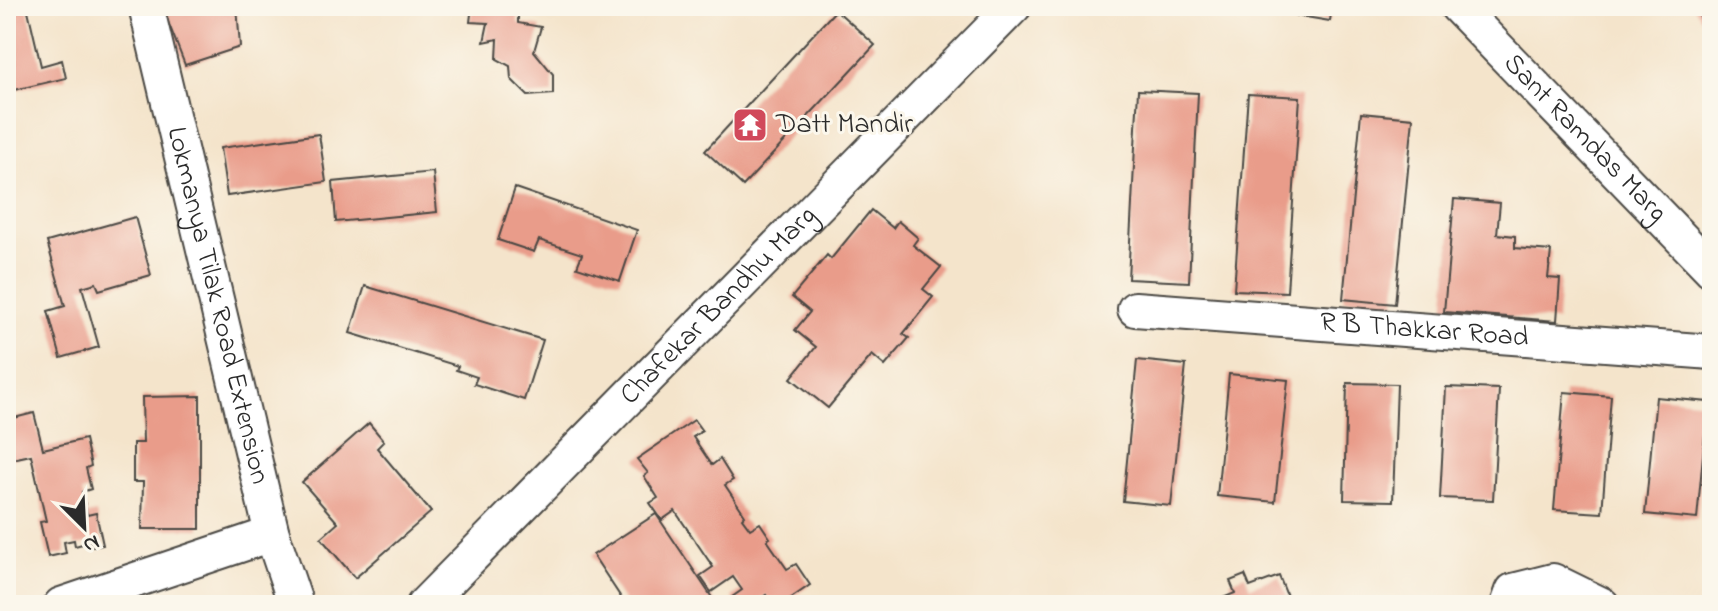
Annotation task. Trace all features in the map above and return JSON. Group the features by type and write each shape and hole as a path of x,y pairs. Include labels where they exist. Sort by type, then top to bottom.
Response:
{"street":[{"name":"Lokmanya Tilak Road Extension","path":"146,6 272,534 296,605"},
{"name":"Chafekar Bandhu Marg","path":"424,605 1014,6"},
{"name":"Sant Ramdas Marg","path":"1457,6 1712,270"},
{"name":"R B Thakkar Road","path":"1135,309 1712,352"},
{"path":"61,605 272,534"},
{"path":"1508,605 1513,591 1553,581 1602,605"}],"building":[{"path":"6,6 27,6 41,66 62,60 66,78 6,92"},
{"path":"147,6 237,6 240,47 185,65 167,19 149,15"},
{"path":"472,6 518,6 518,23 541,27 534,51 553,74 553,94 528,96 511,79 510,66 497,59 498,39 484,42 488,23 470,22"},
{"path":"1252,6 1332,6 1330,21"},
{"path":"1693,6 1712,6 1712,36"},
{"path":"836,10 875,45 743,186 705,151"},
{"path":"1138,90 1198,93 1189,282 1128,279"},
{"path":"1248,94 1300,97 1287,292 1234,290"},
{"path":"1361,113 1413,118 1395,304 1343,299"},
{"path":"319,134 326,182 227,196 220,148"},
{"path":"433,172 437,212 336,222 333,182"},
{"path":"515,188 637,230 620,281 577,267 582,254 539,240 534,252 498,240"},
{"path":"1454,199 1500,203 1497,234 1515,236 1515,248 1551,251 1548,278 1560,279 1557,321 1444,312"},
{"path":"871,210 893,228 898,221 918,238 913,245 941,267 923,289 933,297 903,334 909,338 885,366 872,355 828,408 791,378 816,347 795,330 810,312 792,297 827,255 831,259"},
{"path":"135,217 151,275 99,290 96,283 82,287 99,347 61,358 48,311 65,306 47,242"},
{"path":"365,286 543,340 524,400 474,384 477,377 456,370 458,366 350,333"},
{"path":"6,341 12,358 6,360"},
{"path":"1137,360 1186,365 1171,506 1123,501"},
{"path":"1229,374 1288,380 1275,502 1217,496"},
{"path":"1347,383 1397,384 1393,501 1344,500"},
{"path":"1446,387 1499,389 1493,500 1440,498"},
{"path":"1564,392 1611,396 1602,513 1554,510"},
{"path":"200,396 200,529 142,529 143,482 133,482 133,443 143,443 142,397"},
{"path":"1656,397 1708,402 1697,519 1645,514"},
{"path":"34,413 43,449 85,439 91,466 86,468 91,489 82,492 87,515 96,513 103,545 91,547 90,542 75,546 74,540 64,542 66,553 48,557 40,522 46,521 31,455 7,460 6,457 6,420"},
{"path":"694,420 702,431 693,437 712,465 720,459 733,480 725,485 745,515 742,518 750,529 760,523 770,538 767,540 787,569 796,564 810,585 781,605 773,605 766,595 752,605 737,605 732,597 742,590 733,577 711,592 700,576 713,567 675,511 662,520 650,503 658,498 644,476 648,473 637,459"},
{"path":"369,423 384,441 377,448 431,512 355,578 321,538 338,523 302,482"},
{"path":"656,514 717,605 626,605 593,555"},
{"path":"1245,575 1250,587 1279,576 1287,596 1281,598 1284,605 1211,605 1235,593 1230,581"}],"place":[{"name":"Datt Mandir","path":"750,125"}]}
